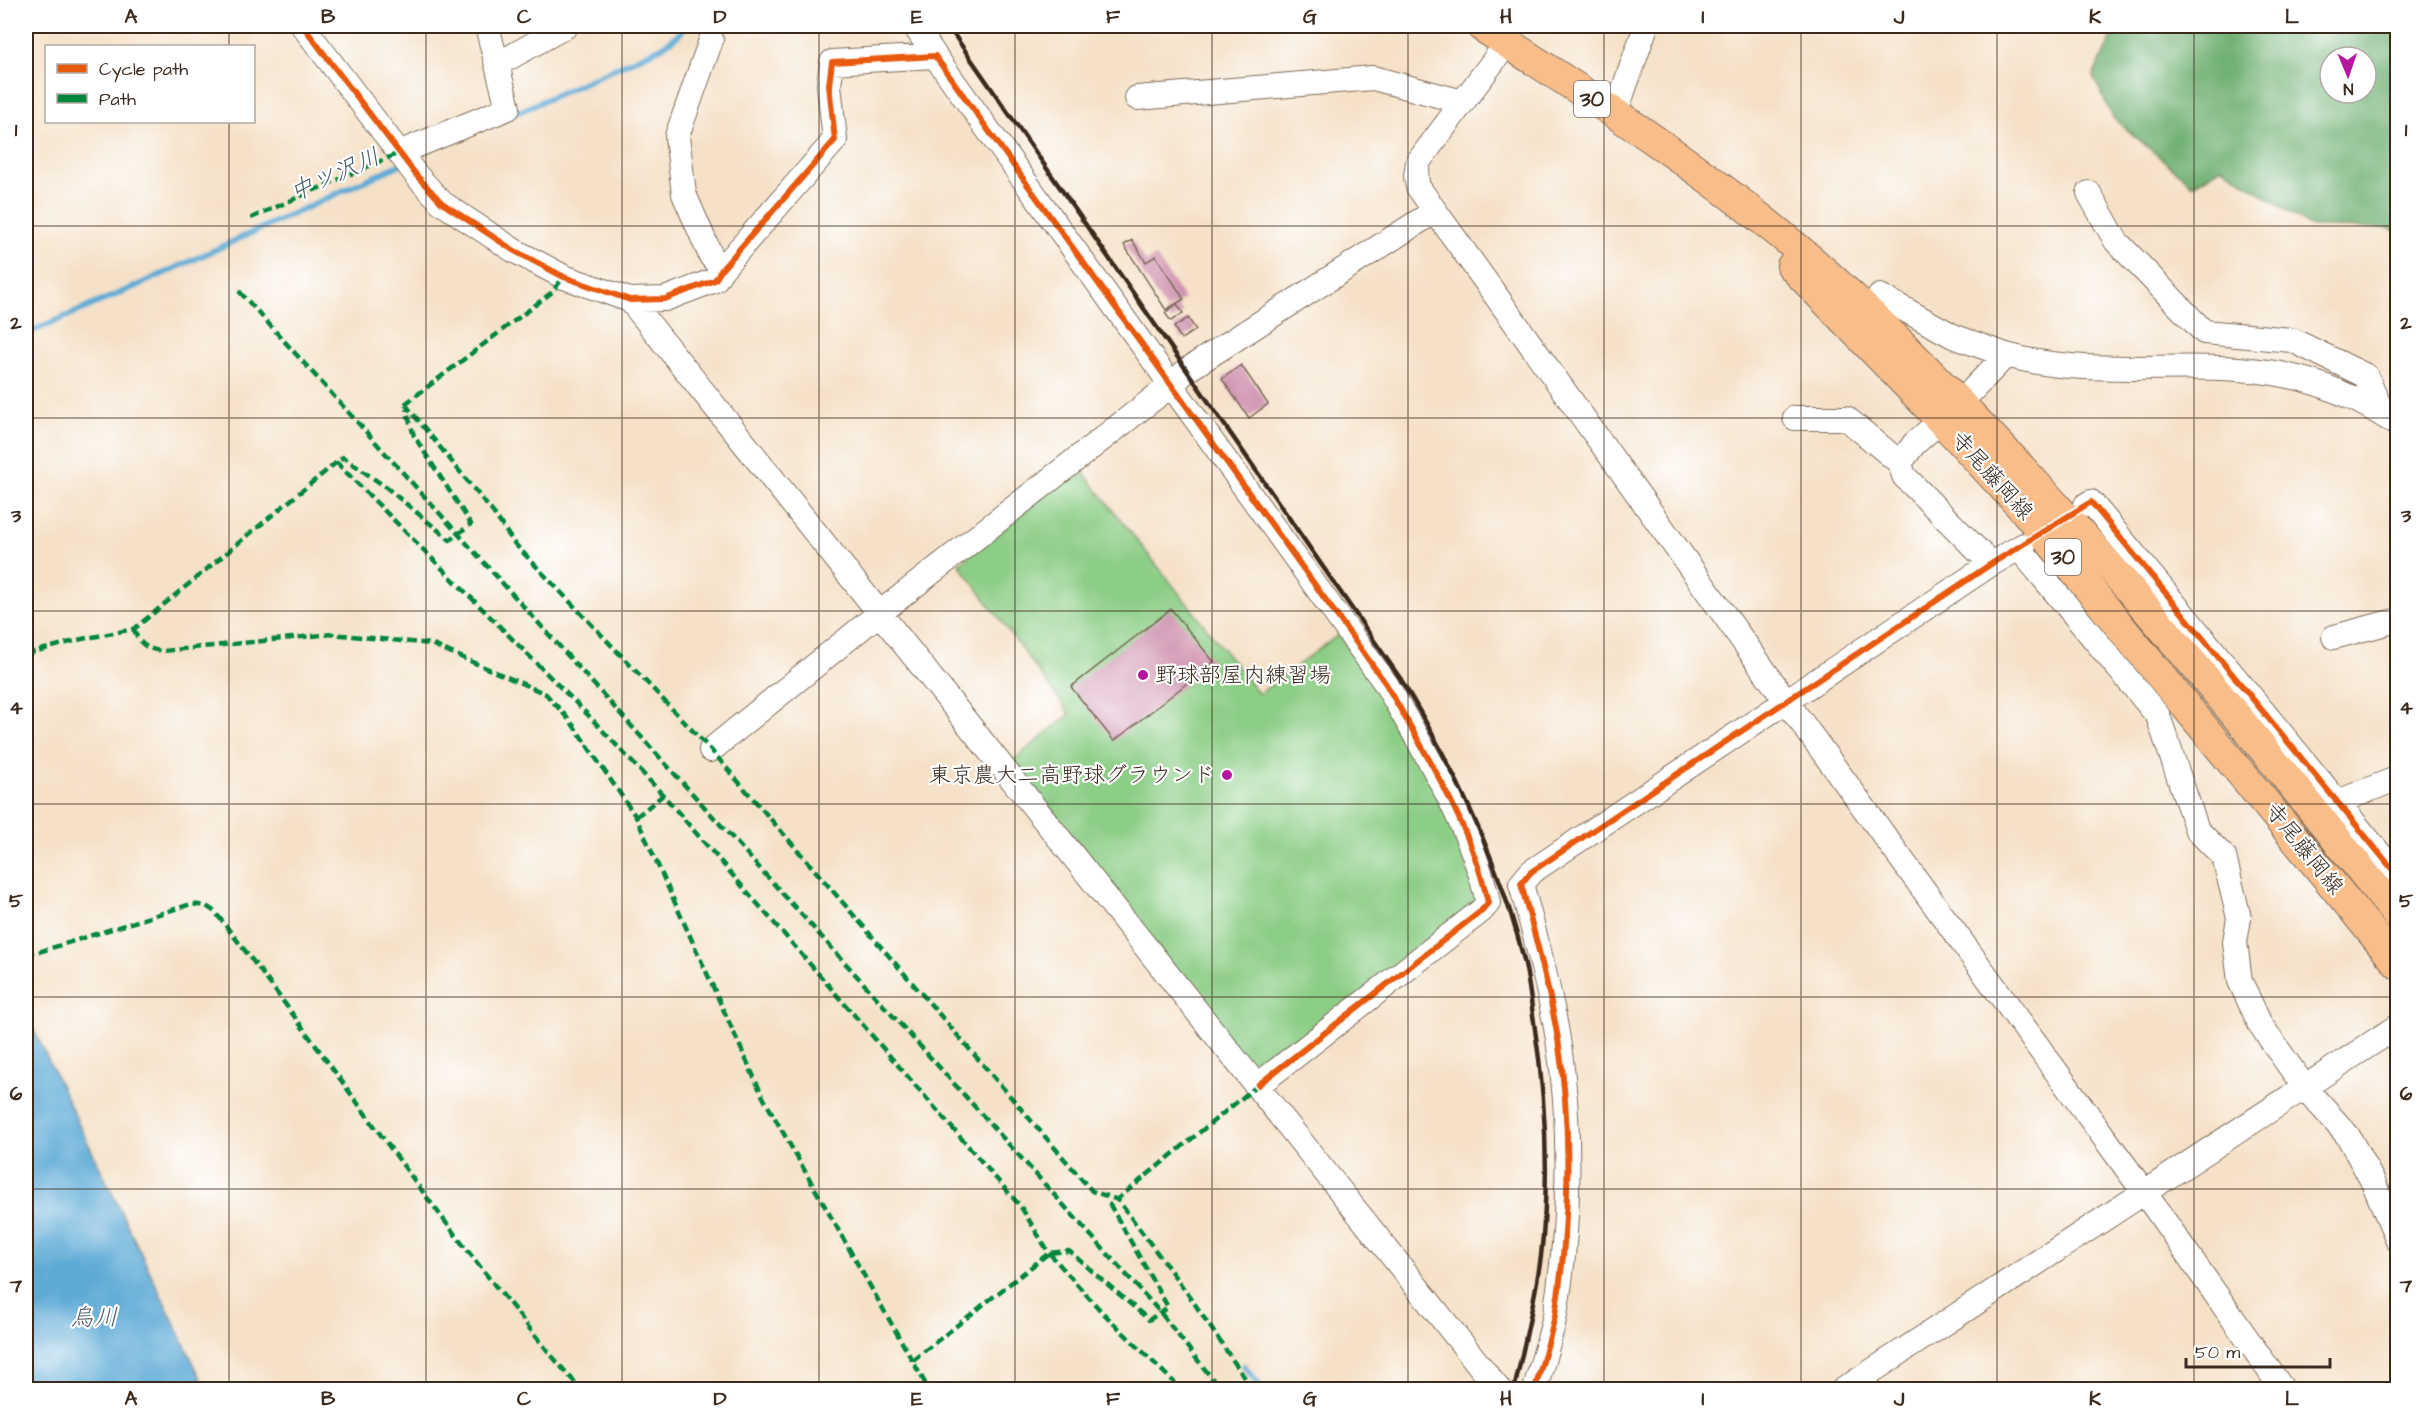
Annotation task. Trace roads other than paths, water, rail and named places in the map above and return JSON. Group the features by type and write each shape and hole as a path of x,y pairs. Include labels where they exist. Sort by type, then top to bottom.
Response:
{"main road":[{"name":"寺尾藤岡線","path":"1481,26 1702,174 1790,242 1851,296 1950,412 2026,512 2397,964"},
{"name":"寺尾藤岡線","path":"1950,412 2054,502 2246,726 2397,916"}],"street":[{"path":"303,26 417,176 442,203 513,250 564,278 630,300 665,298 715,280 722,269 835,140 829,85 832,62 935,56"},
{"path":"401,152 508,108 487,26"},
{"path":"498,64 566,26"},
{"path":"915,26 1386,684 1432,764 1462,828 1488,903 1481,911 1258,1085"},
{"path":"1615,114 1646,26"},
{"path":"711,40 677,136 684,194 711,256 722,269"},
{"path":"1508,43 1418,162 1416,176 1418,187 1786,701 2144,1192 2283,1389"},
{"path":"1137,98 1373,78 1463,102"},
{"path":"2089,193 2116,241 2204,332 2292,340 2366,376 2391,421"},
{"path":"711,750 1187,370 1435,211"},
{"path":"1880,296 1953,336 2022,360 2093,368 2202,368 2267,372 2305,380 2340,392 2391,421"},
{"path":"630,300 1499,1389"},
{"path":"1900,463 1907,451 1950,412 2006,355"},
{"path":"1795,418 1846,418 1900,463 1904,476 1991,564"},
{"path":"2086,505 2091,502 2397,876"},
{"path":"1534,1389 1554,1317 1562,1261 1566,1205 1565,1124 1558,1040 1542,960 1521,884 1531,872 2021,546 2158,716 2198,831 2224,857 2239,918 2235,942 2240,981 2260,1024 2305,1088 2348,1136 2373,1182 2397,1240"},
{"path":"2334,637 2397,620"},
{"path":"2338,802 2397,777"},
{"path":"1843,1389 2397,1026"}],"water":[{"name":"烏川","path":"26,1015 34,1030 206,1389 26,1389"}],"waterway":[{"name":"中ツ沢川","path":"512,115 662,47 686,26"},
{"name":"中ツ沢川","path":"26,334 143,283 401,164"},
{"path":"1244,1366 1263,1390"}],"railway":[{"path":"948,26 1400,678 1457,781 1489,852 1515,926 1526,971 1544,1110 1546,1168 1541,1256 1514,1390"}],"place":[{"name":"野球部屋内練習場","path":"1143,675"},
{"name":"東京農大二高野球グラウンド","path":"1227,775"}]}
